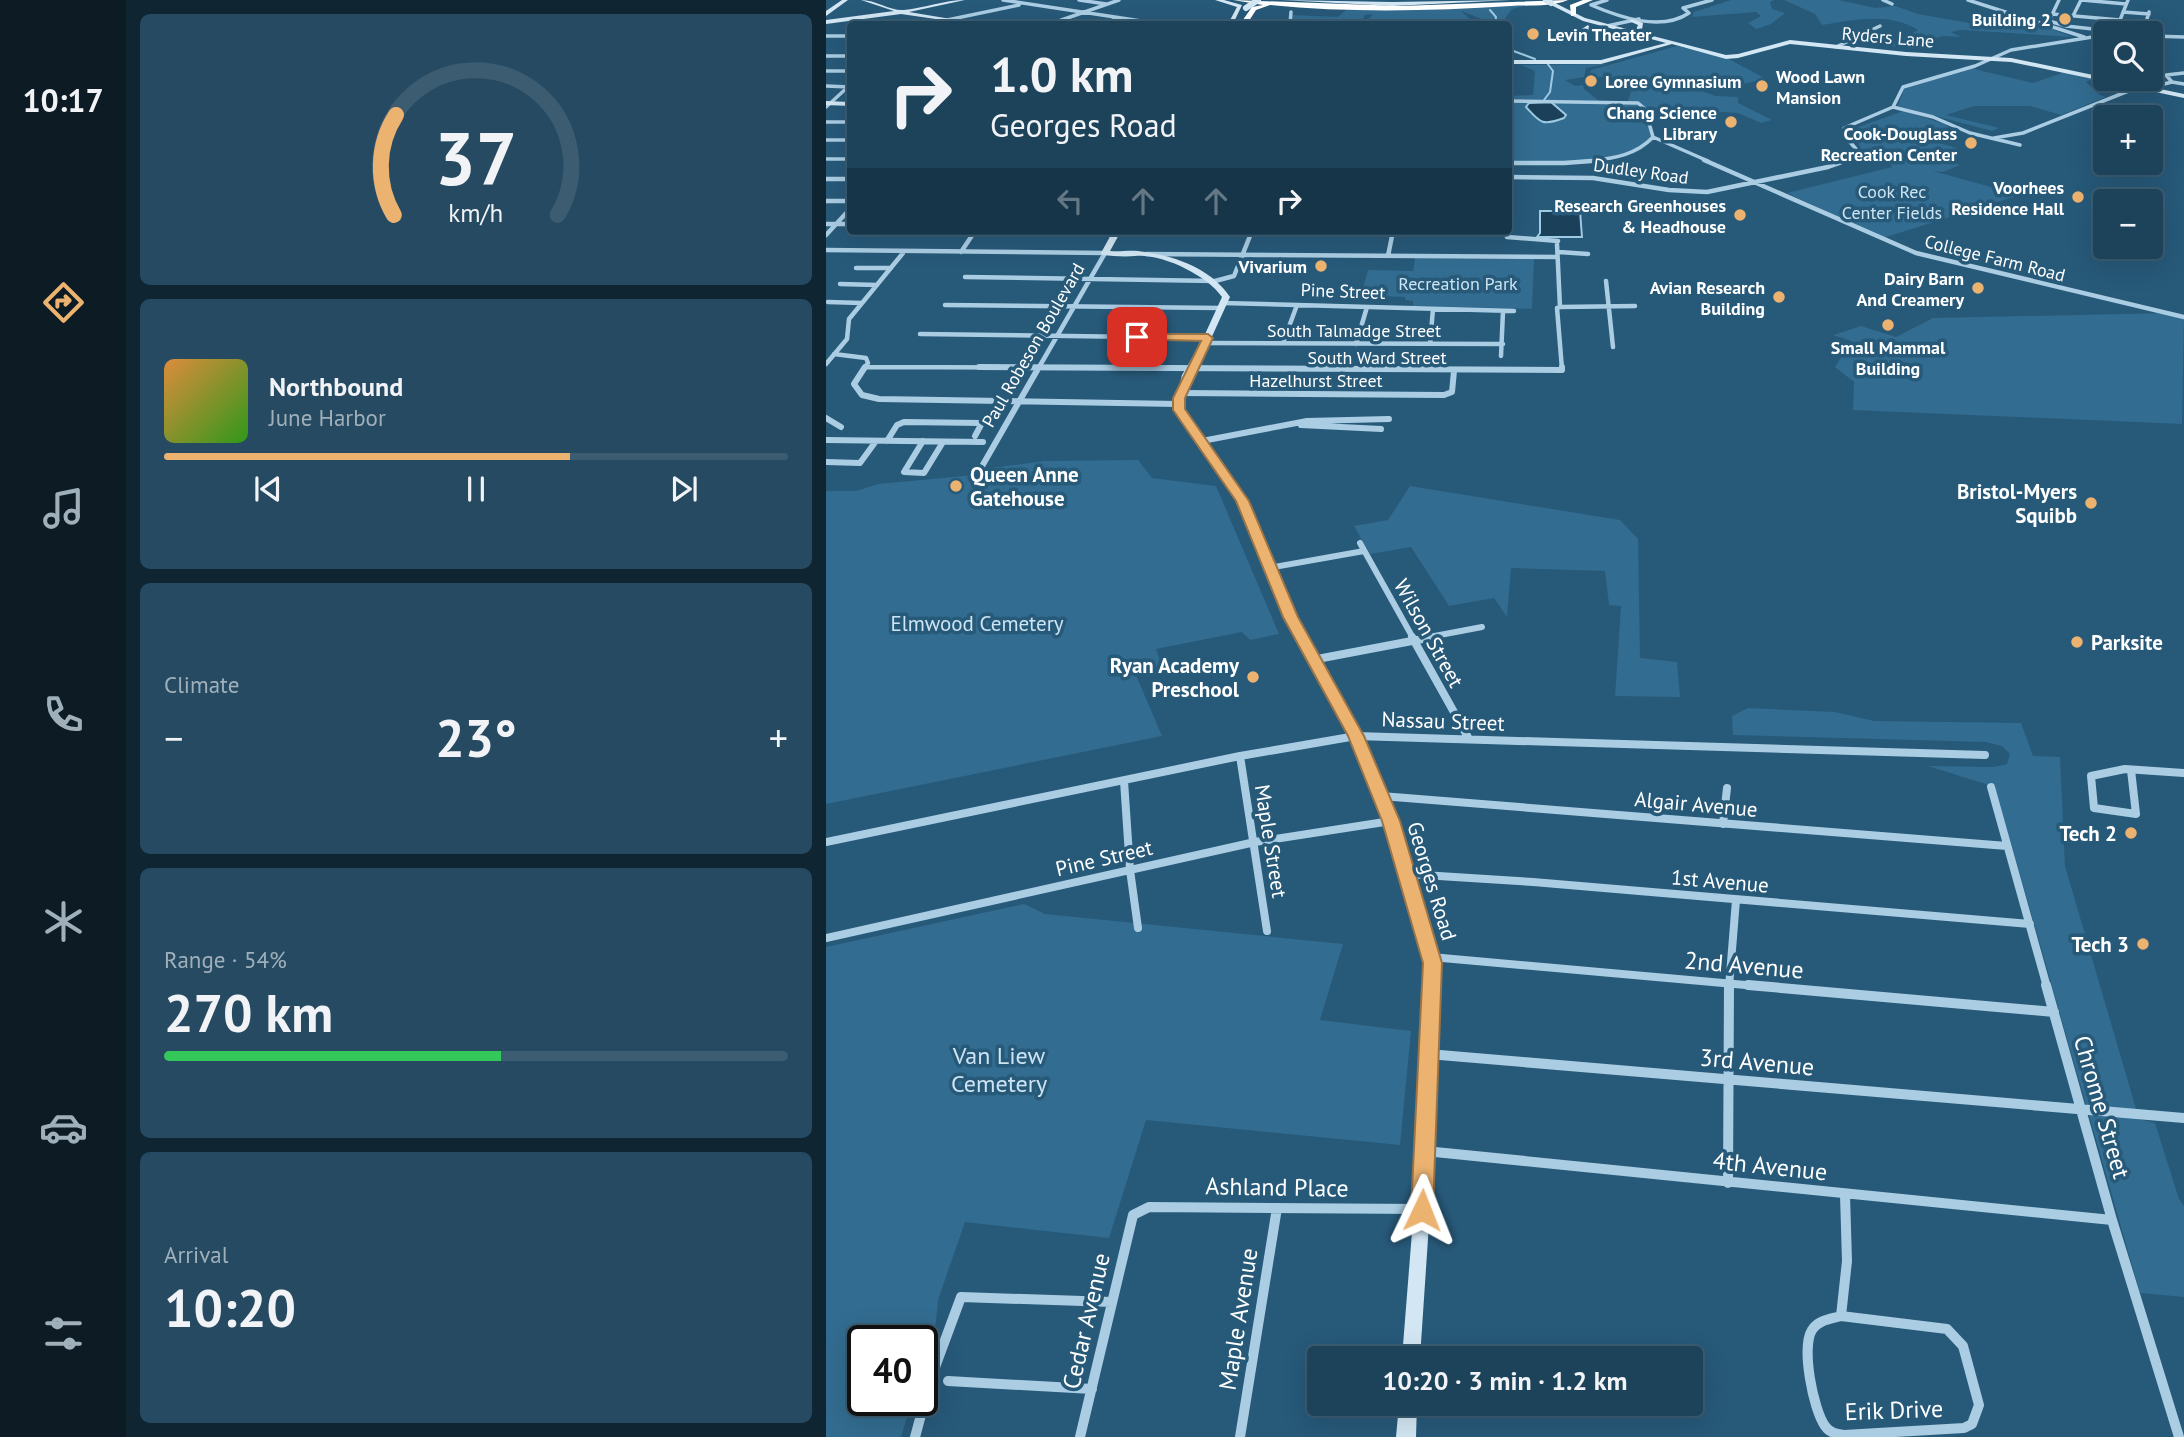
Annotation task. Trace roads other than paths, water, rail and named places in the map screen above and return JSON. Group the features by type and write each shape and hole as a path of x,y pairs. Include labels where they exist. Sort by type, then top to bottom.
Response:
{"highway":[{"path":"1219,0 1286,6 1398,10 1565,0"},
{"path":"1236,0 1372,8 1500,5"},
{"path":"1251,0 1402,7 1547,1"},
{"path":"1454,3 1522,0"},
{"path":"1576,16 1572,6 1590,0"},
{"path":"1246,21 1255,8 1286,6"}],"street":[{"path":"826,14 845,0"},
{"path":"864,0 901,12 956,21"},
{"path":"826,22 901,12 962,0"},
{"path":"1003,0 1135,21"},
{"path":"944,21 1044,0"},
{"path":"1079,0 1108,4"},
{"path":"1061,20 1119,0"},
{"path":"1219,0 1240,6 1235,21"},
{"path":"1236,21 1246,8 1258,0"},
{"path":"1286,6 1508,0"},
{"path":"1607,0 1591,5 1642,21"},
{"path":"1577,33 1632,21 1678,22 1689,13 1683,8 1712,0"},
{"path":"1883,0 1892,4"},
{"path":"1968,0 2086,38 2093,37"},
{"path":"2059,0 2049,20 2066,26 2111,31 2116,30 2127,2 2082,0 2073,16"},
{"path":"1547,1 1576,16 1588,27 1598,30"},
{"path":"2123,12 2149,13 2147,21"},
{"path":"2052,14 2120,20"},
{"name":"Ryders Lane","path":"1576,16 1664,43 1730,57 1786,42 1915,55 1993,58 2093,76"},
{"path":"1110,21 1118,18"},
{"path":"1061,20 1068,21"},
{"path":"1642,21 1639,30 1655,44 1643,51"},
{"path":"1836,47 1880,26"},
{"path":"1577,33 1588,27"},
{"path":"826,36 847,36"},
{"path":"2163,36 2184,37"},
{"name":"Dudley Road","path":"1512,177 1593,178 1693,192 1718,191 1756,183 1850,159 1856,149 1844,135 1844,128 1893,107 1900,89 2005,52 2086,38"},
{"path":"1574,62 1611,60 1664,43"},
{"path":"1512,62 1611,61 1664,43"},
{"path":"2005,52 2009,58 2035,64"},
{"path":"826,56 847,56"},
{"path":"826,71 847,71"},
{"path":"2174,82 2166,75 2184,73"},
{"path":"2163,87 2174,82"},
{"path":"2163,84 2184,83"},
{"path":"826,86 847,86"},
{"path":"827,105 847,88"},
{"path":"1994,138 2023,133 2132,91"},
{"name":"Ryders Lane","path":"2160,91 2184,97"},
{"path":"1512,101 1638,103 1645,108 1653,137 1649,144"},
{"path":"827,105 847,104"},
{"path":"1893,107 1923,114 1961,130 2020,145"},
{"path":"826,121 847,122"},
{"name":"College Farm Road","path":"1653,137 1916,253 2184,317"},
{"path":"826,139 847,140"},
{"path":"1512,162 1588,162 1635,152 1649,144 1666,143"},
{"path":"826,159 847,159"},
{"path":"826,179 847,179"},
{"path":"826,201 847,201"},
{"path":"826,234 847,212"},
{"path":"826,225 847,225"},
{"path":"961,252 972,235"},
{"name":"Paul Robeson Boulevard","path":"977,474 1115,235"},
{"path":"965,277 1214,281 1234,275 1250,235"},
{"path":"1388,256 1391,235"},
{"path":"1506,235 1514,240 1588,254"},
{"path":"826,250 902,254 961,252 1388,256 1558,249"},
{"path":"1558,249 1560,307 1635,306"},
{"path":"1125,253 1181,265"},
{"path":"826,364 847,339 849,319 902,254"},
{"path":"834,354 862,356 867,363 854,384 862,395 869,398 1178,404 1190,379 1191,369 1222,305 1224,293 1214,281 1181,265 1146,254"},
{"path":"856,268 891,268"},
{"path":"1606,281 1613,347"},
{"path":"840,285 877,285"},
{"path":"828,302 862,303"},
{"name":"Pine Street","path":"946,305 1297,305 1514,311"},
{"path":"1283,343 1297,305"},
{"path":"1356,344 1367,307"},
{"name":"South Ward Street","path":"865,367 1562,370 1557,308 1560,307"},
{"path":"1430,344 1433,309"},
{"path":"1501,356 1503,311"},
{"name":"South Talmadge Street","path":"920,334 1283,343 1503,344"},
{"name":"Hazelhurst Street","path":"1183,389 1450,394 1453,390 1454,371"},
{"name":"Georges Road","path":"1178,404 1179,410 1242,501 1269,568 1312,660 1356,736 1391,821 1431,957 1422,1210 1412,1346"},
{"path":"826,418 841,427"},
{"path":"1202,442 1293,423 1389,419"},
{"path":"887,441 898,425 904,422 982,423 975,436"},
{"path":"1293,423 1381,429"},
{"path":"826,440 994,442"},
{"path":"826,462 860,463 876,441"},
{"path":"923,442 904,472 924,472 944,442"},
{"name":"Wilson Street","path":"1360,543 1469,739"},
{"path":"1269,568 1364,551"},
{"path":"1312,660 1482,627"},
{"name":"Nassau Street","path":"826,842 1240,756 1356,736 1986,755"},
{"name":"Maple Street","path":"1240,756 1268,931"},
{"path":"2131,770 2136,814 2094,808 2091,776 2108,770 2131,770 2184,773"},
{"path":"1124,781 1130,870 1138,928"},
{"path":"1723,824 1727,788"},
{"name":"Chrome Street","path":"1991,788 2112,1220 2179,1437"},
{"name":"Algair Avenue","path":"1381,796 2007,846"},
{"name":"Pine Street","path":"826,938 1255,842 1391,821"},
{"name":"1st Avenue","path":"1407,874 1533,882 2030,924"},
{"path":"1728,1183 1729,983 1736,901"},
{"name":"2nd Avenue","path":"1431,957 2054,1012"},
{"name":"3rd Avenue","path":"1428,1054 2184,1118"},
{"name":"4th Avenue","path":"1424,1152 2112,1220"},
{"path":"1841,1316 1847,1261 1845,1195"},
{"name":"Ashland Place","path":"1133,1215 1149,1207 1422,1210"},
{"name":"Maple Avenue","path":"1240,1437 1277,1208"},
{"name":"Cedar Avenue","path":"1080,1437 1133,1215"},
{"path":"915,1437 931,1378 961,1297 1112,1302"},
{"name":"Erik Drive","path":"1841,1316 1947,1329 1956,1335 1963,1346 1979,1405 1972,1424 1964,1428 1844,1435 1827,1429 1822,1422 1808,1361 1807,1344 1810,1331 1824,1320 1841,1316"},
{"path":"948,1381 1092,1389"},
{"path":"1406,1437 1407,1416"}],"waterway":[{"path":"1490,10 1496,17 1495,21"},
{"path":"1512,50 1535,59"},
{"path":"1544,100 1550,92 1553,71 1547,63"}],"place":[{"name":"Building 2","path":"2065,19"},
{"name":"Levin Theater","path":"1533,34"},
{"name":"Loree Gymnasium","path":"1591,81"},
{"name":"Wood Lawn Mansion","path":"1762,86"},
{"name":"Chang Science Library","path":"1731,122"},
{"name":"Cook-Douglass Recreation Center","path":"1971,143"},
{"name":"Voorhees Residence Hall","path":"2078,197"},
{"name":"Research Greenhouses & Headhouse","path":"1740,215"},
{"name":"Vivarium","path":"1321,266"},
{"name":"Dairy Barn And Creamery","path":"1978,288"},
{"name":"Avian Research Building","path":"1779,297"},
{"name":"Small Mammal Building","path":"1888,325"},
{"name":"Queen Anne Gatehouse","path":"956,486"},
{"name":"Bristol-Myers Squibb","path":"2091,503"},
{"name":"Parksite","path":"2077,642"},
{"name":"Ryan Academy Preschool","path":"1253,677"},
{"name":"Tech 2","path":"2131,833"},
{"name":"Tech 3","path":"2143,944"}],"park label":[{"name":"Cook Rec Center Fields","path":"1892,201"},
{"name":"Recreation Park","path":"1458,283"},
{"name":"Elmwood Cemetery","path":"977,623"},
{"name":"Van Liew Cemetery","path":"999,1069"}]}
